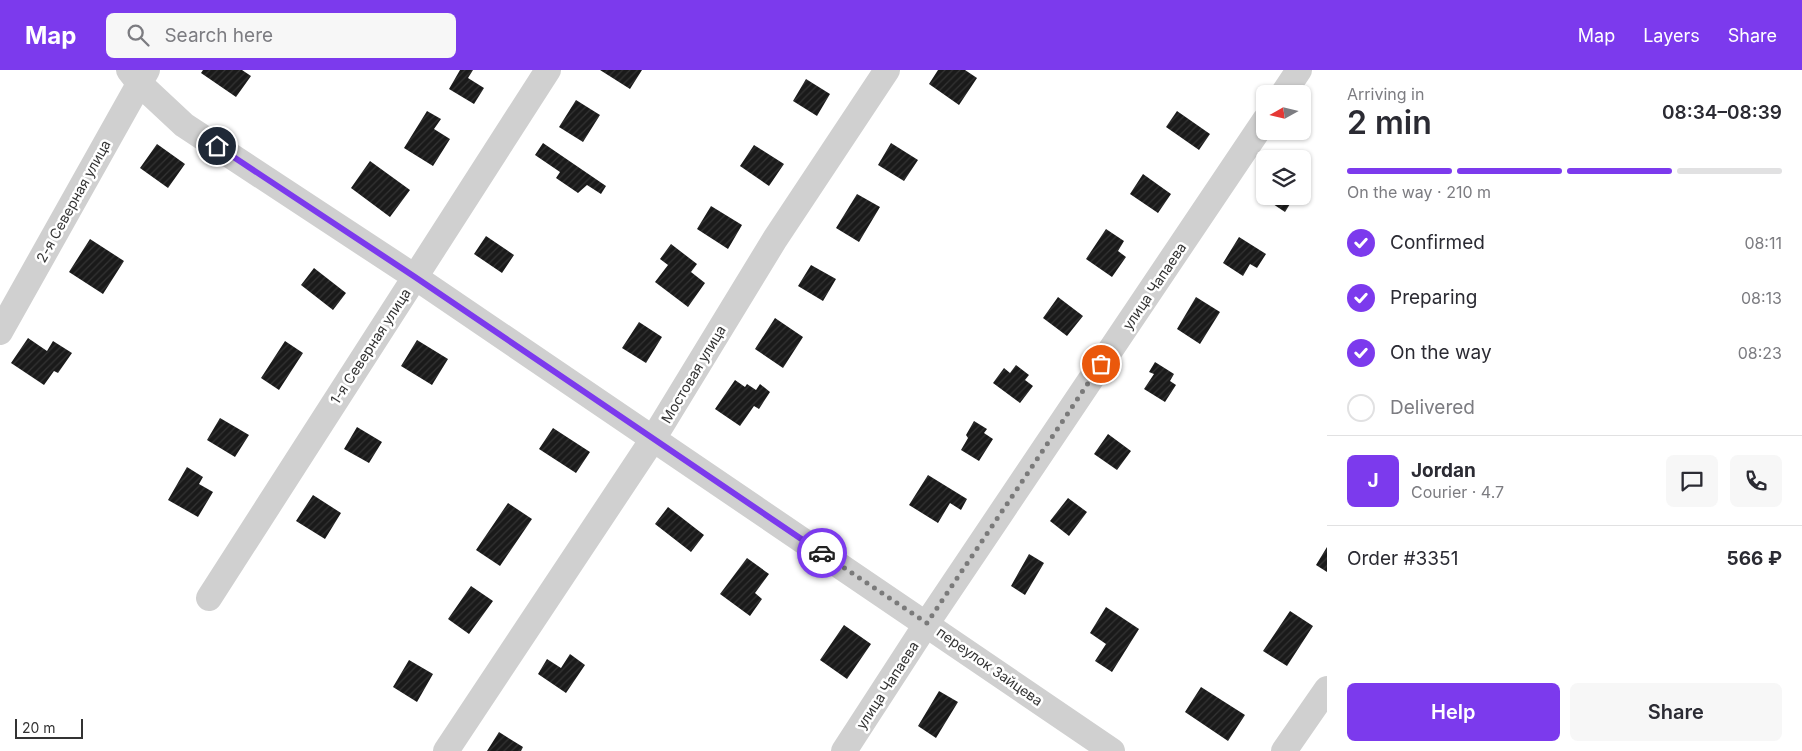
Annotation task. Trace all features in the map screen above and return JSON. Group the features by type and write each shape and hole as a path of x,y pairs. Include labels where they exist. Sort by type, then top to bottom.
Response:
{"street":[{"name":"1-я Северная улица","path":"209,598 548,70"},
{"name":"Мостовая улица","path":"446,751 653,439 775,239 888,70"},
{"path":"1289,85 1299,70"},
{"name":"переулок Зайцева","path":"138,74 184,125 415,277 927,623 1112,751"},
{"name":"2-я Северная улица","path":"0,332 138,74"},
{"name":"улица Чапаева","path":"844,751 927,623 1256,133"},
{"path":"1284,751 1327,689"}],"building":[{"path":"203,70 242,70 251,76 236,97 201,73"},
{"path":"460,70 473,70 468,78 484,88 474,104 449,89"},
{"path":"600,70 642,70 630,89"},
{"path":"938,70 965,70 977,78 959,105 929,84"},
{"path":"806,79 830,94 817,116 793,101"},
{"path":"576,100 600,115 583,142 559,127"},
{"path":"427,111 441,119 434,129 450,139 433,166 404,148"},
{"path":"1177,111 1210,134 1199,150 1166,127"},
{"path":"543,143 606,186 601,194 587,185 578,193 556,178 560,172 535,155"},
{"path":"891,143 918,160 904,181 878,165"},
{"path":"157,144 185,164 168,188 140,168"},
{"path":"754,145 784,164 769,186 740,166"},
{"path":"370,161 410,190 390,217 351,188"},
{"path":"1143,174 1171,194 1158,213 1130,194"},
{"path":"857,194 880,207 859,242 836,228"},
{"path":"1274,205 1289,205 1285,212"},
{"path":"711,206 742,225 728,249 697,229"},
{"path":"1106,229 1124,241 1118,251 1126,257 1112,277 1086,259"},
{"path":"486,236 514,255 502,273 474,254"},
{"path":"1239,237 1266,254 1257,268 1250,264 1243,276 1223,263"},
{"path":"90,239 124,261 103,294 69,272"},
{"path":"671,244 697,264 691,272 705,283 688,307 655,282 668,265 660,259"},
{"path":"811,265 836,279 823,301 798,286"},
{"path":"314,268 346,293 333,310 301,285"},
{"path":"1058,297 1083,316 1067,336 1043,318"},
{"path":"1196,297 1220,312 1200,344 1177,329"},
{"path":"775,318 803,337 783,368 755,349"},
{"path":"639,322 662,337 646,363 622,348"},
{"path":"28,338 47,351 53,341 72,353 58,373 54,371 44,385 11,363"},
{"path":"417,340 448,359 432,385 401,366"},
{"path":"285,341 303,353 279,390 261,378"},
{"path":"1155,362 1174,374 1170,381 1176,385 1165,402 1144,389 1154,374 1149,372"},
{"path":"1016,365 1029,375 1025,380 1033,386 1020,403 993,383 1004,368 1010,373"},
{"path":"735,380 745,387 747,384 756,390 760,384 770,392 759,409 754,406 740,426 715,409"},
{"path":"220,418 249,435 235,457 207,440"},
{"path":"974,421 987,429 984,433 993,439 979,461 961,450 968,438 966,435"},
{"path":"357,427 382,442 369,463 344,449"},
{"path":"553,428 590,452 576,473 539,449"},
{"path":"1108,434 1131,451 1117,470 1094,454"},
{"path":"187,467 203,477 199,484 213,492 198,517 168,500"},
{"path":"928,475 967,499 961,510 950,503 938,523 909,505"},
{"path":"313,495 341,513 325,539 296,521"},
{"path":"1068,498 1087,512 1069,536 1050,521"},
{"path":"508,503 532,519 500,566 476,550"},
{"path":"668,507 704,535 691,552 655,524"},
{"path":"1327,547 1327,572 1316,565"},
{"path":"1029,554 1044,563 1025,595 1011,586"},
{"path":"747,558 769,574 755,593 762,599 750,616 720,594"},
{"path":"471,586 493,601 469,634 448,619"},
{"path":"1106,607 1139,629 1112,672 1095,661 1106,644 1090,633"},
{"path":"1290,611 1313,626 1287,666 1263,651"},
{"path":"844,625 871,644 847,679 820,660"},
{"path":"570,654 585,665 566,693 538,674 547,659 561,668"},
{"path":"409,660 433,674 417,702 393,687"},
{"path":"1201,687 1245,715 1228,741 1185,712"},
{"path":"939,691 958,702 936,738 918,726"},
{"path":"499,732 523,747 521,751 487,751"}],"way so far":[{"path":"822,553 927,623 1101,364"}],"route":[{"path":"217,146 415,277 822,553"}]}
